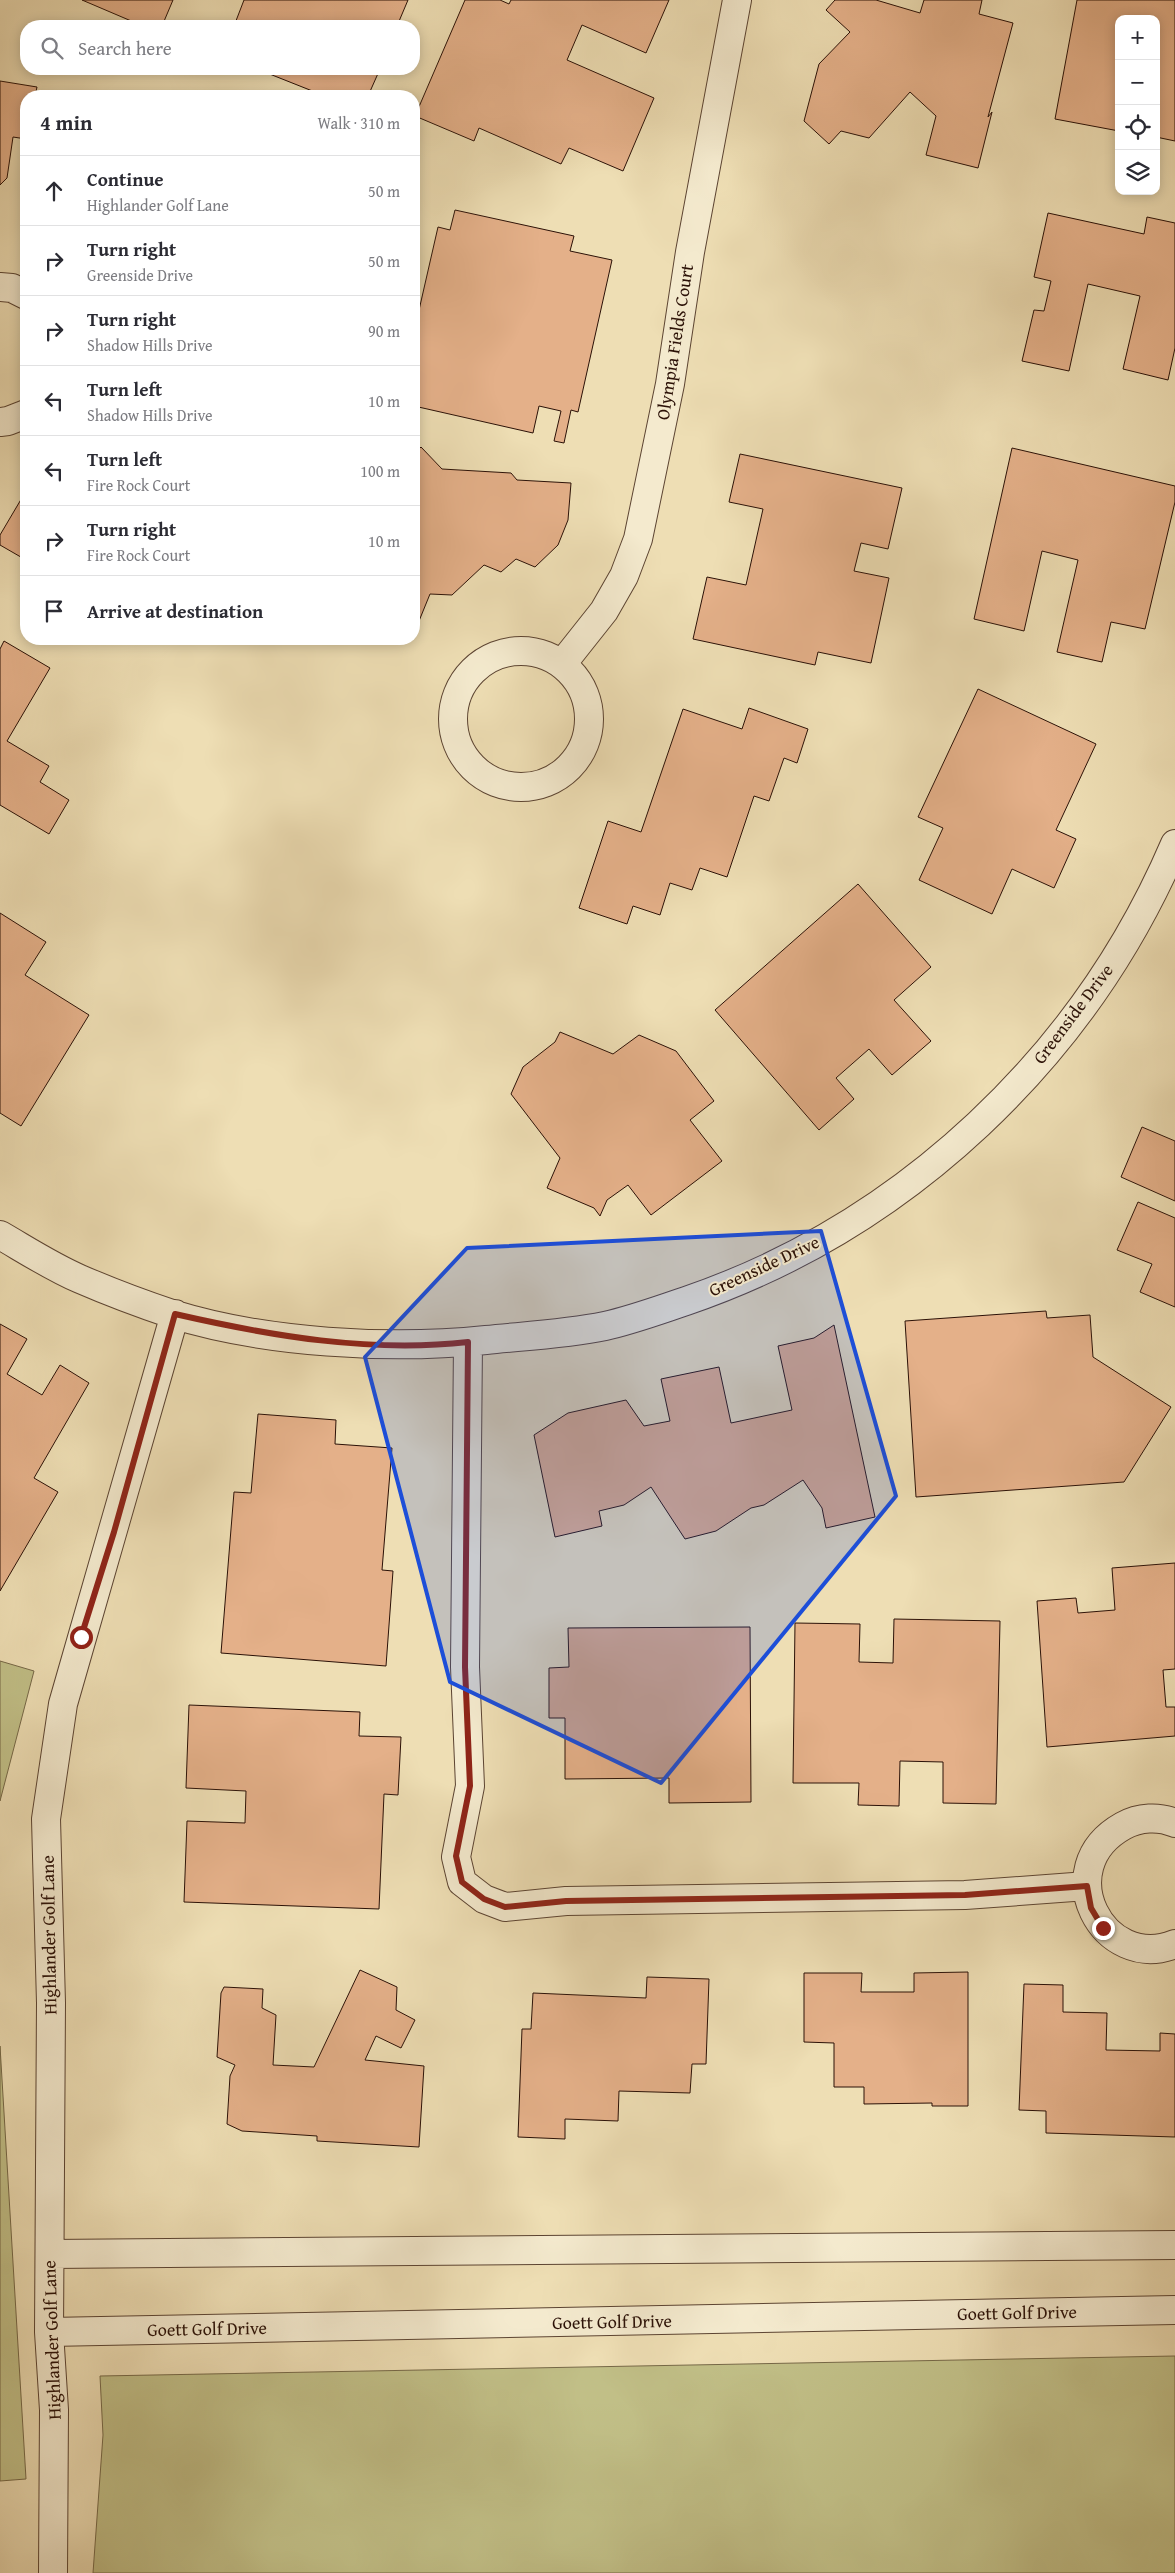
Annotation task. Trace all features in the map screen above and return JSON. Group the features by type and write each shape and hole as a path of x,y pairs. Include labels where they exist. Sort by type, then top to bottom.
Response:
{"street":[{"name":"Olympia Fields Court","path":"562,664 604,612 624,576 638,539 668,393 690,252 737,0"},
{"path":"0,287 12,288 20,292"},
{"path":"0,422 20,416"},
{"path":"521,651 542,654 562,664 578,680 588,702 589,725 583,747 575,760 552,780 530,787 507,786 485,777 468,762 458,744 454,722 456,701 465,681 480,665 493,658 521,651"},
{"name":"Greenside Drive","path":"0,1235 79,1279 175,1314 298,1339 390,1344 468,1342 604,1326 721,1288 794,1255 844,1228 902,1190 961,1142 1007,1097 1060,1037 1097,987 1158,884 1175,844"},
{"name":"Highlander Golf Lane","path":"54,2573 54,2410 49,2332 50,2003 46,1819 68,1688 175,1314"},
{"path":"468,1342 465,1667 470,1786 456,1856 462,1882 484,1899 505,1907 566,1901 965,1895 1087,1886"},
{"path":"1175,1823 1148,1818 1129,1823 1111,1833 1097,1847 1089,1866 1087,1886 1091,1908 1103,1928 1122,1942 1143,1948 1165,1948 1175,1944"},
{"path":"50,2254 1175,2245"},
{"name":"Goett Golf Drive","path":"49,2332 1175,2310"}],"highlighted area":[{"path":"821,1231 896,1496 661,1783 450,1682 365,1357 467,1248"}],"shaded area":[{"path":"0,1661 34,1671 0,1801"},
{"path":"0,2046 26,2479 0,2481"},
{"path":"1175,2356 1175,2573 93,2573 103,2435 100,2376"}],"building":[{"path":"82,0 173,0 165,20 129,20"},
{"path":"244,0 408,0 400,20 236,20"},
{"path":"465,0 500,0 509,4 511,0 669,0 646,53 582,25 567,60 654,98 623,171 569,148 561,164 479,128 474,141 420,118 420,104"},
{"path":"835,0 876,0 920,13 924,0 982,0 979,14 1013,23 988,117 992,112 978,168 926,155 936,116 910,92 869,138 841,131 829,144 804,121 819,64 850,32 826,10"},
{"path":"1077,0 1175,0 1175,141 1160,138 1160,15 1115,15 1115,130 1055,119"},
{"path":"272,75 377,75 371,90 310,90"},
{"path":"0,81 37,87 36,90 20,90 20,138 13,137 7,178 0,185"},
{"path":"455,210 574,236 570,251 612,260 578,412 571,410 564,443 554,441 561,411 539,406 533,433 420,407 420,306 438,227 450,230"},
{"path":"1048,213 1144,234 1147,217 1175,223 1175,348 1168,380 1123,369 1140,296 1088,284 1069,371 1022,361 1034,310 1044,311 1051,281 1034,277"},
{"path":"420,448 442,469 511,473 517,480 571,483 568,520 558,545 535,567 516,559 501,572 484,565 452,595 430,594 420,619"},
{"path":"1012,448 1175,486 1175,502 1145,629 1111,622 1102,662 1057,652 1078,560 1042,551 1024,631 974,619"},
{"path":"740,454 902,488 888,549 861,543 854,571 889,578 871,663 818,652 815,665 693,639 707,577 746,585 763,509 729,502"},
{"path":"20,501 20,557 0,545 0,535"},
{"path":"4,641 50,668 7,741 49,766 40,782 69,800 49,834 0,805 0,649"},
{"path":"978,689 1096,744 1056,830 1076,839 1054,888 1012,869 992,914 919,880 943,828 918,817"},
{"path":"749,708 808,729 797,763 784,758 769,801 754,796 727,877 700,868 692,890 670,883 660,915 633,906 627,924 579,908 608,821 641,832 683,709 742,729"},
{"path":"858,884 931,967 894,1000 931,1041 892,1075 869,1049 836,1078 854,1099 819,1130 715,1010"},
{"path":"0,913 46,942 25,975 89,1015 21,1126 0,1113"},
{"path":"560,1032 613,1054 639,1035 676,1051 714,1101 690,1120 722,1161 651,1215 628,1185 607,1200 600,1216 594,1208 547,1188 560,1158 511,1094 523,1067 555,1042"},
{"path":"1142,1127 1175,1141 1175,1201 1121,1177"},
{"path":"1138,1202 1175,1218 1175,1307 1140,1292 1152,1264 1117,1250"},
{"path":"1046,1311 1047,1318 1090,1315 1093,1357 1171,1407 1124,1482 916,1497 905,1321"},
{"path":"0,1324 27,1339 7,1374 42,1395 60,1365 89,1383 34,1478 58,1492 0,1591"},
{"path":"834,1325 875,1517 826,1528 822,1508 803,1480 764,1505 751,1508 716,1531 685,1539 651,1487 624,1505 599,1511 602,1526 555,1537 534,1435 568,1413 626,1400 644,1426 670,1421 661,1379 719,1367 731,1423 792,1410 778,1346 814,1338"},
{"path":"258,1414 336,1420 335,1444 392,1448 382,1570 393,1571 386,1666 221,1653 234,1492 251,1493"},
{"path":"1175,1563 1175,1669 1163,1670 1166,1707 1175,1707 1175,1736 1047,1747 1037,1601 1076,1598 1078,1613 1115,1610 1112,1568"},
{"path":"894,1619 1000,1621 996,1804 943,1803 943,1762 900,1761 899,1806 858,1805 859,1783 793,1783 795,1623 860,1624 859,1662 893,1663"},
{"path":"750,1627 751,1802 669,1803 669,1778 565,1779 565,1718 549,1718 549,1668 569,1667 568,1628"},
{"path":"189,1705 360,1712 359,1736 401,1737 398,1795 384,1794 379,1909 184,1902 187,1821 245,1823 246,1791 186,1788"},
{"path":"360,1970 397,1987 396,2010 415,2020 401,2048 376,2036 365,2060 424,2066 419,2147 317,2141 317,2136 242,2131 227,2124 230,2076 235,2065 217,2057 221,1993 224,1987 263,1989 262,2008 276,2015 273,2065 314,2067"},
{"path":"968,1972 968,2106 932,2106 932,2103 864,2104 864,2087 834,2087 834,2043 804,2042 804,1973 862,1973 861,1992 914,1992 914,1973"},
{"path":"647,1977 709,1979 706,2064 692,2064 690,2093 619,2091 618,2121 565,2119 565,2139 518,2137 522,2029 531,2029 533,1993 646,1998"},
{"path":"1024,1984 1063,1985 1063,2012 1107,2013 1106,2050 1160,2051 1160,2033 1175,2034 1175,2137 1046,2133 1046,2111 1019,2110"}],"route":[{"path":"81,1637 114,1532 175,1314 298,1339 390,1344 468,1342 465,1667 470,1786 456,1856 462,1882 484,1899 505,1907 566,1901 965,1895 1087,1886 1091,1908 1103,1928"}]}
